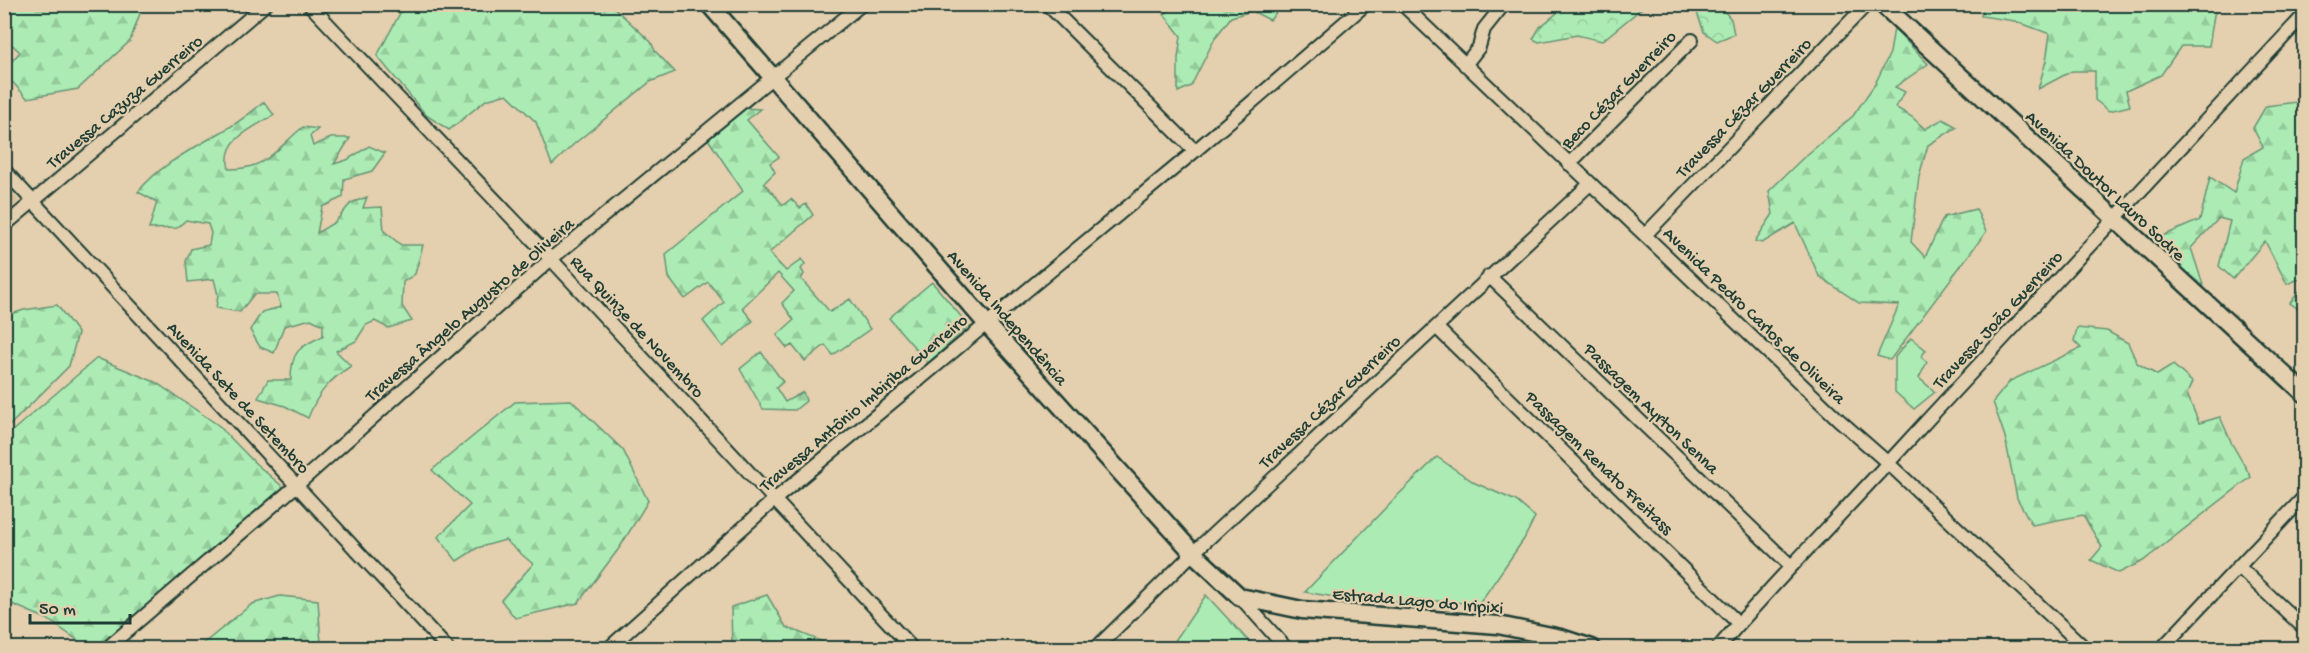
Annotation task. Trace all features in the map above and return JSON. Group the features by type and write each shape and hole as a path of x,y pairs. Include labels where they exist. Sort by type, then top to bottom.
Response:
{"street":[{"name":"Travessa Cazuza Guerreiro","path":"4,226 266,4"},
{"name":"Rua Quinze de Novembro","path":"309,4 551,259 912,648"},
{"name":"Avenida Independência","path":"709,4 986,323 1193,553 1240,597 1286,648"},
{"name":"Travessa Ângelo Augusto de Oliveira","path":"107,648 297,486 551,259 862,4"},
{"path":"1047,4 1195,151"},
{"name":"Travessa Antônio Imbiriba Guerreiro","path":"609,648 774,500 1195,151 1366,4"},
{"name":"Avenida Pedro Carlos de Oliveira","path":"1402,4 1838,419 2085,648"},
{"path":"1465,64 1479,46 1484,29 1504,4"},
{"name":"Travessa Cézar Guerreiro","path":"1645,235 1867,4"},
{"name":"Avenida Doutor Lauro Sodre","path":"1882,4 2304,393"},
{"name":"Travessa João Guerreiro","path":"1718,648 1790,565 1888,463 2113,218 2304,15"},
{"name":"Beco Cézar Guerreiro","path":"1569,164 1692,40"},
{"name":"Avenida Sete de Setembro","path":"4,170 447,648"},
{"name":"Travessa Cézar Guerreiro","path":"1096,648 1193,553 1590,184"},
{"name":"Passagem Ayrton Senna","path":"1489,276 1790,565"},
{"name":"Passagem Renato Freitass","path":"1436,327 1739,624"},
{"path":"2162,648 2240,568 2304,497"},
{"path":"2240,568 2304,628"},
{"name":"Estrada Lago do Iripixi","path":"1240,597 1302,610 1498,625 1561,638 1592,648"}],"shaded area":[{"path":"5,185 19,201 4,213"}],"green space":[{"path":"5,4 143,5 130,41 78,89 27,98 5,74 5,69 20,52 5,38"},
{"path":"405,4 611,5 651,42 655,51 675,72 650,82 574,144 552,165 536,122 507,94 486,100 449,130 426,115 377,56"},
{"path":"1984,4 2219,5 2214,15 2209,46 2181,46 2161,75 2126,91 2130,106 2109,111 2095,100 2095,71 2072,71 2038,89 2046,61 2050,34 2015,21 1981,16"},
{"path":"1150,5 1186,5 1194,9 1197,5 1282,5 1270,20 1252,11 1231,17 1215,38 1191,86 1178,92 1178,58 1181,36 1164,14 1168,12 1165,8"},
{"path":"1567,5 1640,5 1642,8 1602,41 1577,35 1539,42 1533,39 1540,27"},
{"path":"1691,5 1719,5 1731,19 1734,34 1717,41 1704,32 1696,10"},
{"path":"1894,28 1928,64 1895,87 1905,92 1895,107 1912,117 1925,129 1943,119 1957,127 1928,145 1919,176 1911,242 1925,257 1944,217 1976,209 1986,232 1890,360 1877,356 1899,305 1859,303 1819,276 1795,223 1762,243 1755,241 1773,214 1769,191 1803,158 1853,116 1875,84 1890,53"},
{"path":"2304,85 2304,298 2297,308 2290,303 2303,286 2299,279 2287,284 2265,241 2233,279 2219,266 2230,221 2219,218 2191,248 2205,291 2139,232 2158,238 2200,220 2210,177 2234,193 2244,158 2263,147 2253,128 2266,106 2297,102"},
{"path":"264,102 274,115 248,130 234,142 228,159 229,169 253,166 262,162 303,127 318,129 310,136 313,146 331,138 350,138 334,164 347,160 369,146 385,153 372,171 344,179 343,197 322,207 317,233 335,222 351,203 367,197 363,208 382,207 384,231 401,245 423,245 415,274 403,282 402,306 412,321 388,328 375,321 366,325 356,341 336,351 351,366 325,388 308,418 285,406 258,398 268,380 291,380 292,363 295,357 302,347 323,336 323,325 311,319 284,326 274,353 260,347 250,330 262,312 281,307 277,294 254,294 240,312 216,308 218,295 214,279 188,282 186,261 191,249 209,245 211,233 208,224 186,220 177,228 149,229 157,202 138,192 169,164 234,124"},
{"path":"741,108 760,109 747,120 779,157 770,163 775,172 764,183 783,205 791,199 800,208 806,204 813,215 769,253 786,271 802,259 805,264 801,269 804,274 801,279 830,312 850,299 870,329 833,355 825,345 805,361 792,345 787,348 777,335 794,320 782,303 794,291 778,273 742,308 753,321 723,347 703,321 724,302 708,282 685,299 669,278 666,254 743,191 708,139"},
{"path":"932,282 969,326 928,363 889,318"},
{"path":"57,305 78,333 69,366 5,430 5,316 24,310"},
{"path":"2077,328 2107,331 2128,343 2137,363 2157,375 2173,365 2192,382 2187,394 2199,423 2220,417 2251,477 2143,561 2119,573 2091,560 2102,547 2083,515 2032,525 2017,498 2005,437 1993,402 2010,381 2081,348 2074,341"},
{"path":"1911,338 1926,350 1921,357 1927,362 1919,378 1935,392 1914,409 1895,392 1895,357"},
{"path":"761,352 783,382 776,388 785,402 803,392 806,401 795,410 763,409 740,369"},
{"path":"97,358 155,382 218,425 255,463 283,487 97,648 89,648 47,619 5,601 4,438"},
{"path":"571,400 623,450 648,501 620,547 578,603 515,618 501,600 533,564 505,540 477,548 457,561 438,537 470,505 432,470 515,402"},
{"path":"1437,457 1475,483 1516,501 1535,517 1524,539 1479,604 1440,601 1359,601 1305,592 1394,499"},
{"path":"767,595 786,627 835,647 732,648 731,607"},
{"path":"1206,595 1255,648 1170,648"},
{"path":"280,596 318,600 321,644 363,648 198,648 252,604"}]}
